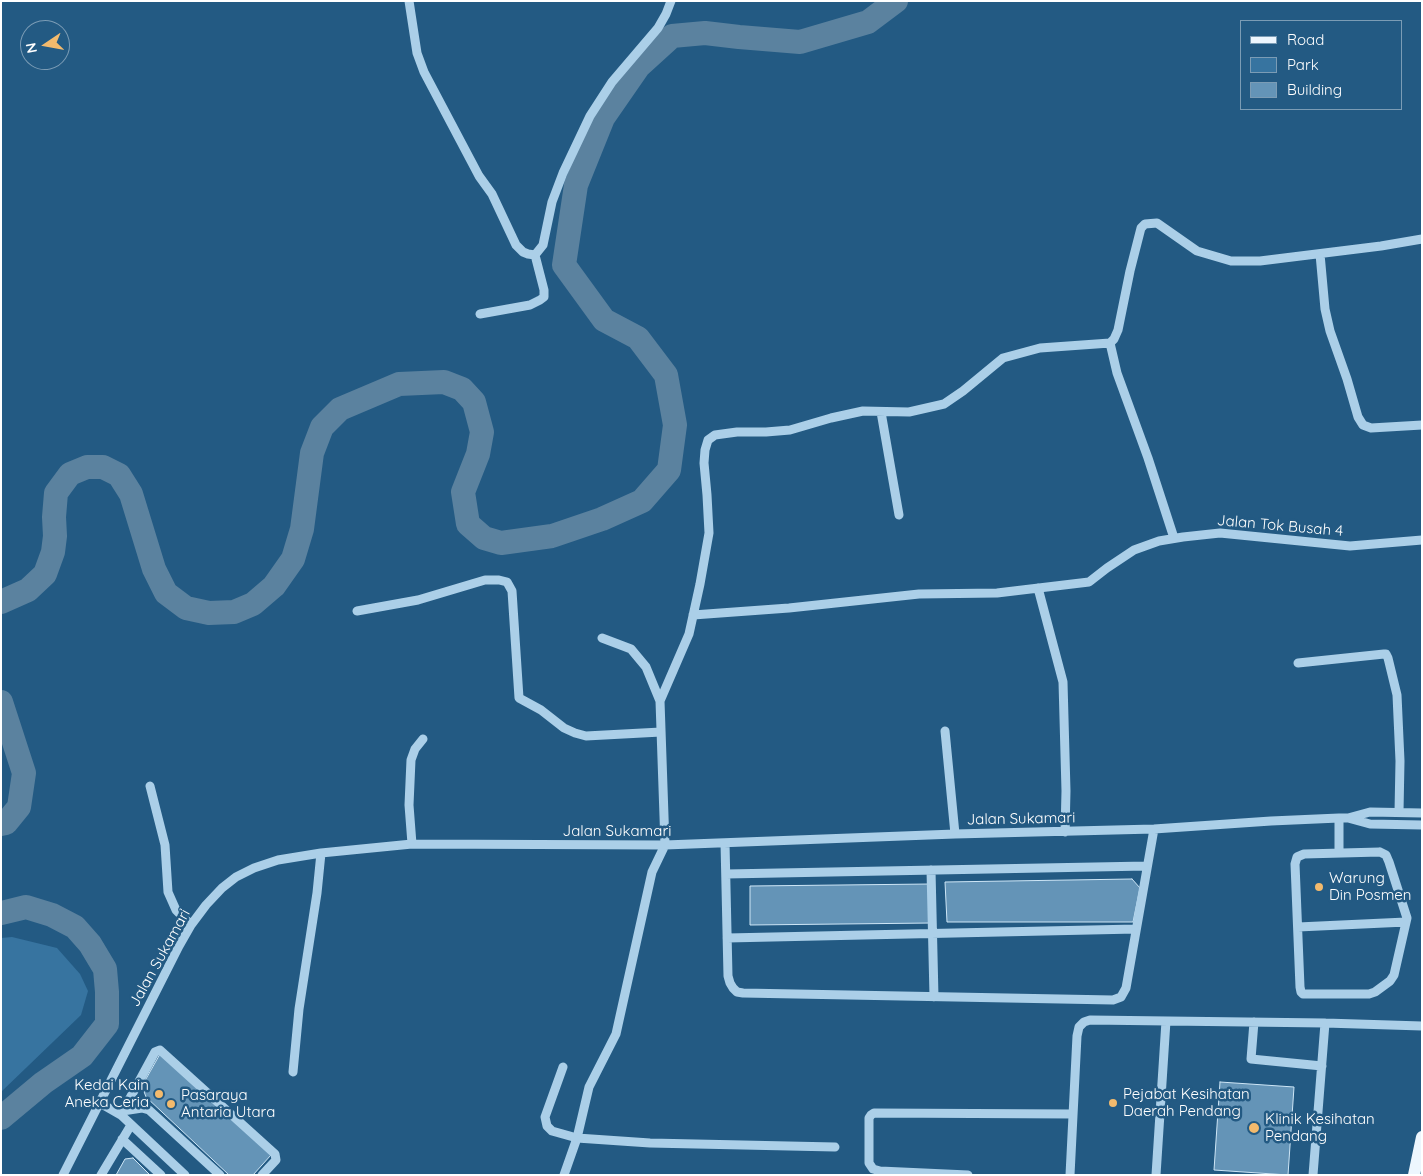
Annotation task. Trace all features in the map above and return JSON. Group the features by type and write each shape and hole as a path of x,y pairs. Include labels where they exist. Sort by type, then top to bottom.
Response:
{"main road":[{"path":"1414,1175 1422,1137"}],"street":[{"path":"409,1 417,53 424,72 479,176 492,194 516,245 523,252 535,255"},
{"path":"535,255 543,246 552,202 563,173 590,116 612,82 658,28 666,14 670,1"},
{"path":"660,701 689,634 693,615 709,533 708,495 704,463 705,450 708,440 715,435 737,432 790,430 832,418 864,412 909,412 944,404 1004,358 1016,353 1040,348 1110,343 1118,330 1130,271 1141,228 1145,224 1157,223 1197,250 1231,261 1260,261 1422,239"},
{"path":"1320,254 1325,309 1330,331 1358,416 1363,425 1371,428 1422,425"},
{"path":"480,314 530,305 544,297 535,255"},
{"path":"1110,343 1117,373 1148,458 1174,538"},
{"path":"882,412 898,515"},
{"name":"Jalan Tok Busah 4","path":"1038,588 1089,582 1106,568 1134,550 1174,538 1220,533 1350,546 1422,540"},
{"path":"357,611 418,600 485,580 507,582 512,591 519,698 541,710 564,728 586,736 661,732"},
{"path":"693,615 789,608 919,594 997,593 1038,588 1063,682 1066,791 1065,832"},
{"path":"564,1175 577,1138 589,1087 616,1034 652,872 665,845 660,701 646,667 631,649 602,638"},
{"path":"1298,663 1384,654 1388,658 1397,695 1400,761 1399,812"},
{"path":"945,731 955,834"},
{"path":"412,844 409,805 411,760 415,749 423,739"},
{"path":"150,786 165,845 168,892 176,910 191,925"},
{"name":"Jalan Sukamari","path":"63,1175 191,925 206,904 236,877 254,868 278,860 322,853 412,844 665,845 955,834 1154,829 1271,820 1344,818 1370,812 1422,813"},
{"path":"1339,853 1344,818"},
{"name":"Jalan Sukamari","path":"1344,818 1370,824 1422,825"},
{"path":"725,843 728,976 733,988 743,993 1113,1000 1122,997 1126,988 1154,829"},
{"path":"1380,852 1386,856 1389,862 1406,913 1406,922 1394,975 1390,981 1375,992 1369,994 1306,995 1301,992 1295,864 1297,857 1304,854 1380,852"},
{"path":"293,1072 299,1008 322,853"},
{"path":"726,874 1147,866"},
{"path":"932,870 934,997"},
{"path":"1298,927 1406,922"},
{"path":"727,938 1136,929"},
{"path":"1070,1175 1077,1036 1079,1028 1084,1022 1090,1020 1422,1026"},
{"path":"1156,1175 1166,1021"},
{"path":"1254,1022 1251,1059 1322,1066"},
{"path":"1313,1175 1325,1023"},
{"path":"120,1111 154,1052 160,1050 275,1154 276,1160 262,1175"},
{"path":"563,1067 546,1116 547,1126 552,1132 577,1138 650,1143 835,1147"},
{"path":"100,1103 120,1111 131,1124 185,1175"},
{"path":"120,1111 142,1108 149,1110 220,1175"},
{"path":"968,1175 873,1170 869,1163 869,1118 874,1113 1073,1114"},
{"path":"101,1175 131,1124"},
{"path":"122,1139 160,1175"}],"green space":[{"path":"12,937 57,948 80,974 88,991 81,1015 1,1092 1,938"}],"building":[{"path":"1132,879 1140,888 1133,922 947,922 945,882"},
{"path":"931,884 932,923 750,925 750,886"},
{"path":"160,1054 271,1155 253,1175 229,1175 146,1097 142,1086"},
{"name":"Klinik Kesihatan Pendang","path":"1220,1082 1294,1087 1288,1175 1214,1170"},
{"path":"133,1158 150,1175 116,1175 125,1159"}],"waterway":[{"path":"1,602 28,590 45,574 53,552 56,493 70,474 87,467 103,467 119,475 131,494 154,569 166,593 186,608 209,613 234,612 253,604 274,586 293,559 302,529 312,453 322,427 340,409 399,384 444,382 462,389 474,402 482,432 478,454 463,492 468,524 484,538 501,543 552,536 602,519 642,501 669,470 675,425 666,375 638,338 604,320 564,265 576,185 603,118 639,66 672,36 705,33 800,42 868,22 896,1"},
{"path":"1,702 24,773 19,807 6,823 1,824"},
{"path":"1,913 26,907 52,915 75,927 90,944 105,969 107,992 107,1024 82,1056 43,1083 1,1118"}],"place":[{"name":"Warung Din Posmen","path":"1319,887"},
{"name":"Kedai Kain Aneka Ceria","path":"159,1094"},
{"name":"Pejabat Kesihatan Daerah Pendang","path":"1113,1103"},
{"name":"Pasaraya Antaria Utara","path":"171,1104"},
{"name":"Klinik Kesihatan Pendang","path":"1254,1128"}]}
